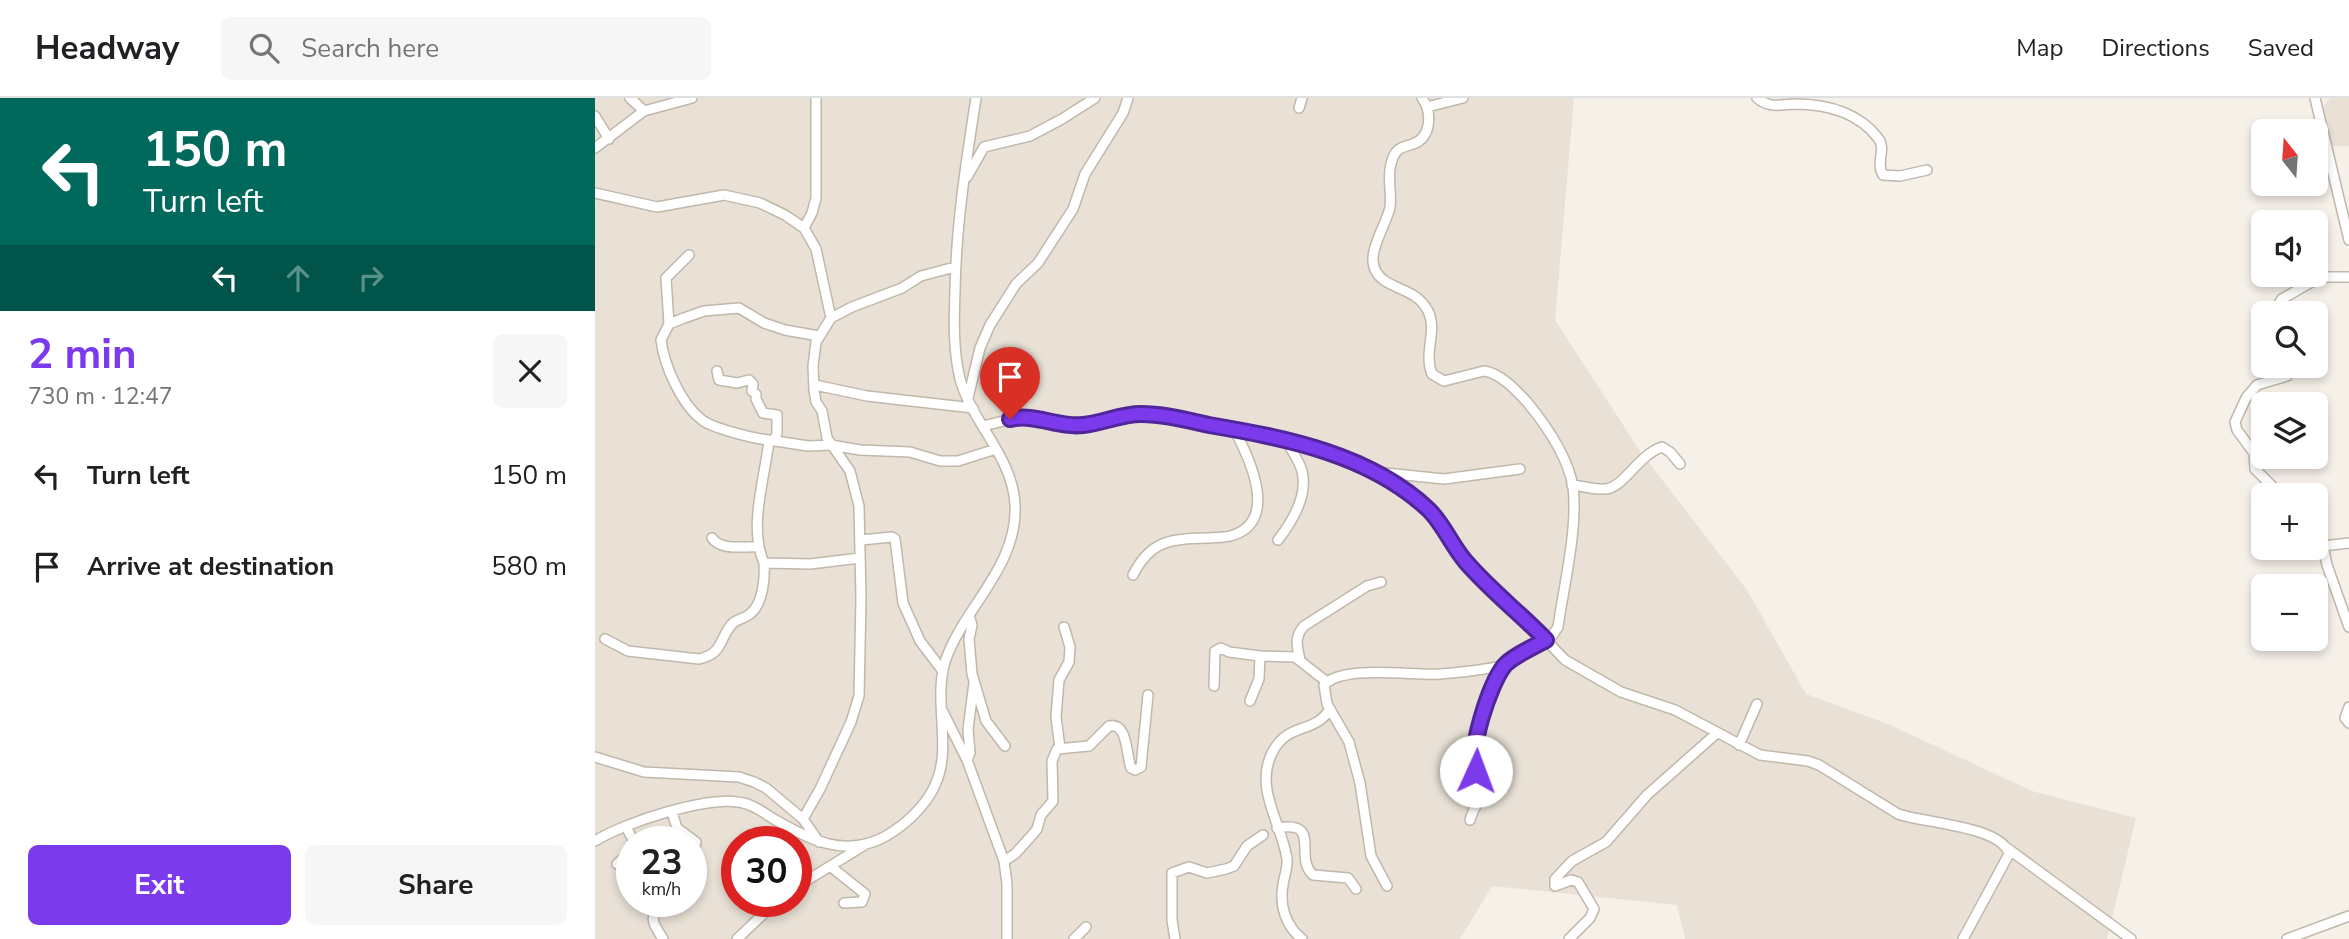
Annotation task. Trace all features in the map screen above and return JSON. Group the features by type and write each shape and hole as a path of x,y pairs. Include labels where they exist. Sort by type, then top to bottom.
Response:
{"street":[{"path":"630,98 644,111"},
{"path":"595,148 644,111 692,98"},
{"path":"804,228 816,198 816,98"},
{"path":"629,826 719,801 746,803 809,839 845,847 865,845 900,827 932,792 941,762 942,670 969,615 1002,563 1013,533 1015,502 1010,480 961,380 953,335 955,267 976,98"},
{"path":"964,181 984,147 1030,135 1095,98"},
{"path":"968,398 980,348 990,325 1016,284 1038,263 1073,209 1089,167 1123,113 1128,98"},
{"path":"1327,682 1344,676 1442,674 1505,665 1552,636 1558,626 1570,541 1572,485 1567,465 1548,431 1521,395 1500,377 1484,370 1444,381 1432,374 1427,359 1432,327 1427,309 1411,293 1386,281 1376,268 1375,241 1389,213 1391,163 1399,149 1413,144 1425,134 1429,118 1425,102 1463,98"},
{"path":"1757,98 1771,106 1820,106 1852,116 1879,139 1881,146 1878,167 1883,175 1900,176 1927,170"},
{"path":"2315,98 2349,240"},
{"path":"595,116 609,139"},
{"path":"595,193 657,207 714,196 733,197 759,203 785,215 804,228 819,257 831,318"},
{"path":"689,255 666,278 669,324 661,340 673,382 702,421 757,439 809,446 831,444 860,450 910,452 940,461 958,461 996,449"},
{"path":"803,819 851,722 859,696 859,506 853,480 846,464 831,444 825,430 822,411 816,402 813,366 819,336 831,318 852,307 878,299 921,276 955,267"},
{"path":"2281,301 2315,280 2324,277 2349,277"},
{"path":"669,324 697,313 739,307 764,323 819,336"},
{"path":"605,639 628,651 699,659 713,655 733,623 756,607 762,587 764,563 758,547 761,492 771,440 777,426 776,415 763,413 756,394 752,391 753,384 748,380 737,383 719,380 717,371"},
{"path":"2269,483 2255,469 2254,453 2237,430 2235,422 2251,390 2263,381 2277,378"},
{"path":"815,385 867,396 973,408"},
{"path":"983,426 1020,417 1072,426 1140,414 1167,416 1286,440 1350,460 1374,472 1430,511 1465,561 1565,660 1629,696 1675,710 1761,755 1819,765 1898,814 1986,835 2131,939"},
{"path":"1133,575 1145,554 1161,544 1190,538 1229,537 1253,518 1258,494 1256,481 1246,451 1234,429"},
{"path":"1279,540 1299,506 1303,481 1302,471 1286,440"},
{"path":"1572,485 1602,490 1612,488 1619,484 1636,464 1652,451 1662,447 1680,464"},
{"path":"1374,472 1444,479 1520,469"},
{"path":"861,540 892,537 895,540 903,603 920,641 942,670"},
{"path":"712,538 716,543 727,546 758,547"},
{"path":"2328,544 2349,543"},
{"path":"764,563 810,564 860,558"},
{"path":"2325,560 2349,627"},
{"path":"1300,660 1296,641 1304,626 1367,586 1381,582"},
{"path":"969,615 972,625 969,644 974,680 986,721 1005,746"},
{"path":"1060,748 1056,718 1059,680 1069,662 1070,647 1064,627"},
{"path":"1214,686 1215,651 1221,648 1229,652 1260,656 1289,656 1300,660 1327,682"},
{"path":"1250,701 1259,679 1260,656"},
{"path":"1470,820 1483,795 1473,760 1480,723 1505,665"},
{"path":"967,760 970,753 968,729 974,680"},
{"path":"1327,682 1324,691 1330,709 1349,742 1364,807 1371,856 1387,886"},
{"path":"1004,861 1015,854 1033,834 1041,815 1053,801 1052,761 1055,750 1089,746 1109,726 1116,725 1120,727 1123,735 1131,768 1137,770 1141,767 1148,695"},
{"path":"1739,745 1757,704"},
{"path":"2349,707 2345,718 2349,723"},
{"path":"941,709 967,760 1004,861 1007,884 1007,939"},
{"path":"1301,939 1287,924 1282,903 1287,862 1266,789 1267,769 1272,753 1290,732 1321,722 1330,709"},
{"path":"1569,939 1590,918 1594,909 1578,882 1571,880 1555,886 1555,879 1573,861 1606,842 1647,794 1717,733"},
{"path":"595,757 645,772 745,779 767,788 803,819 819,842"},
{"path":"672,812 676,826"},
{"path":"1277,828 1299,828 1303,833 1308,868 1313,875 1348,878 1356,889"},
{"path":"595,841 616,832"},
{"path":"1175,939 1172,920 1172,873 1189,867 1207,873 1234,866 1247,846 1263,835"},
{"path":"812,877 865,845"},
{"path":"1963,939 2009,854 2007,848"},
{"path":"830,866 865,894 862,902 844,903"},
{"path":"2287,939 2349,916"},
{"path":"653,917 663,939"},
{"path":"737,939 760,917"},
{"path":"1074,939 1086,927"}],"shaded area":[{"path":"595,98 1574,98 1555,320 1640,451 1747,590 1806,694 1888,724 2032,791 2136,818 2107,939 1685,939 1677,905 1492,886 1460,939 595,939"},
{"path":"2330,98 2349,98 2349,146 2328,146 2328,119 2314,119"}],"route":[{"path":"1010,419 1031,417 1072,426 1140,414 1167,416 1246,431 1299,443 1350,460 1374,472 1421,504 1430,511 1465,561 1546,640 1505,665 1483,711 1473,760 1476,771"}]}
